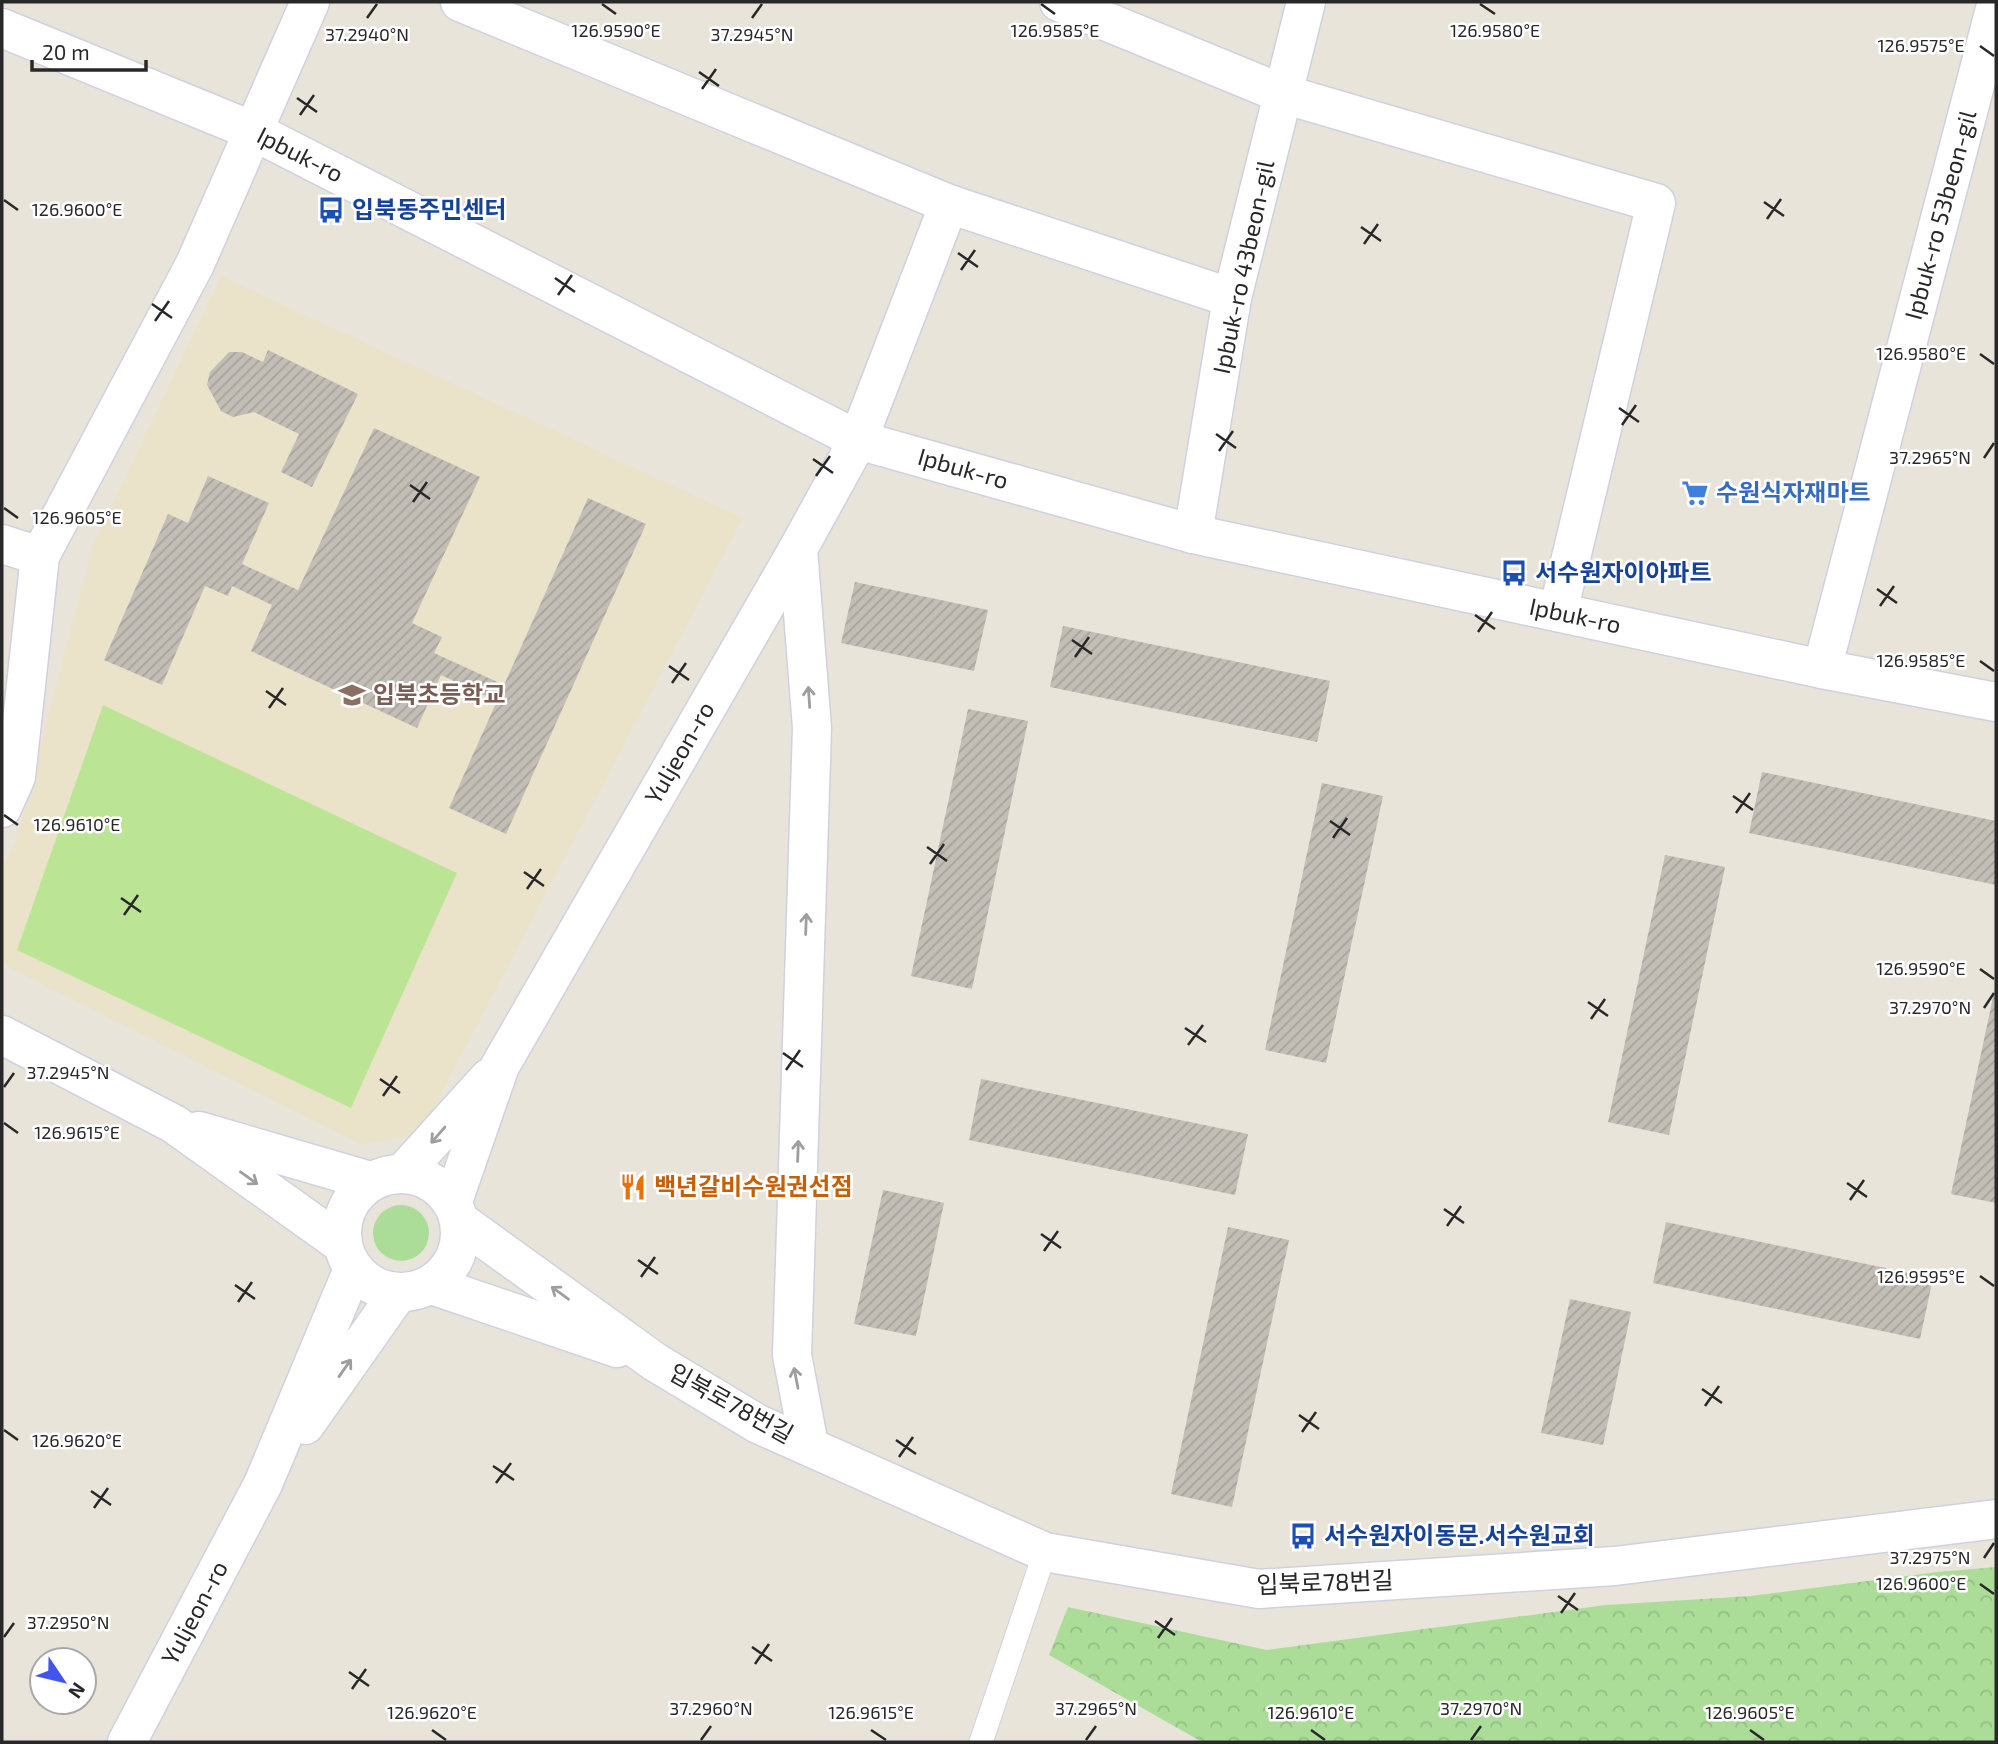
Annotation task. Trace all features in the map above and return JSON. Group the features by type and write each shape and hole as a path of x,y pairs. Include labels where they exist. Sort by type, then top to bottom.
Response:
{"street":[{"path":"2,808 16,777 40,556 195,264 310,2"},
{"path":"460,2 949,204 1232,298"},
{"path":"1059,2 1283,94 1656,203 1558,612"},
{"name":"Ipbuk-ro 43beon-gil","path":"1193,534 1232,298 1306,2"},
{"name":"Ipbuk-ro 53beon-gil","path":"1822,669 1996,5"},
{"name":"Ipbuk-ro","path":"2,28 253,131 858,440 1193,534 1822,669 1996,702"},
{"name":"Yuljeon-ro","path":"457,1212 500,1066 858,440 949,204"},
{"path":"2,544 40,556"},
{"path":"798,549 812,728 792,1355 808,1445"},
{"path":"2,1035 174,1124 348,1257 373,1286 415,1289 655,1362"},
{"name":"Yuljeon-ro","path":"387,1177 500,1066"},
{"path":"174,1124 387,1177 432,1181 457,1212 655,1362"},
{"path":"348,1257 342,1220 352,1198 387,1177"},
{"path":"415,1289 450,1268 460,1246 457,1212"},
{"name":"Yuljeon-ro","path":"127,1742 263,1484 348,1257"},
{"name":"Yuljeon-ro","path":"263,1484 415,1289"},
{"name":"입북로78번길","path":"655,1362 758,1424 1045,1552 1259,1589 1615,1566 1996,1519"}],"lane":[{"path":"981,1742 1045,1552"}],"shaded area":[{"name":"입북초등학교","path":"221,276 743,518 420,1134 362,1145 2,964 2,867 16,842 92,547"}],"green space":[{"path":"103,705 457,873 351,1108 17,950"},
{"path":"401,1205 412,1207 421,1213 427,1222 427,1244 421,1253 412,1259 401,1261 390,1259 381,1253 375,1244 373,1233 375,1222 381,1213 390,1207"},
{"path":"1996,1567 1996,1742 1202,1742 1049,1655 1068,1607 1267,1650 1606,1605 1751,1596"}],"building":[{"path":"268,350 358,394 312,487 281,472 299,434 254,412 233,417 221,411 207,385 210,372 229,352 242,352 263,362"},
{"path":"374,428 480,477 412,623 442,637 434,653 504,685 588,498 646,524 506,834 449,808 497,701 441,675 417,728 251,651 272,605 232,586 228,596 205,586 162,685 104,660 168,514 188,523 208,476 269,503 242,564 298,590"},
{"path":"855,582 988,610 974,671 841,643"},
{"path":"1063,626 1330,681 1317,742 1050,687"},
{"path":"968,709 1028,721 972,989 911,976"},
{"path":"1762,772 1996,821 1996,885 1749,833"},
{"path":"1322,783 1383,796 1326,1063 1265,1050"},
{"path":"1665,855 1725,867 1669,1135 1608,1122"},
{"path":"1996,988 1996,1203 1951,1194"},
{"path":"981,1079 1248,1134 1235,1195 969,1140"},
{"path":"883,1190 944,1203 916,1336 854,1324"},
{"path":"1666,1222 1933,1278 1920,1339 1653,1283"},
{"path":"1228,1227 1289,1240 1232,1507 1171,1494"},
{"path":"1570,1299 1631,1312 1603,1445 1541,1433"}],"place":[{"name":"입북동주민센터","path":"331,210"},
{"name":"수원식자재마트","path":"1695,493"},
{"name":"서수원자이아파트","path":"1514,573"},
{"name":"입북초등학교","path":"352,695"},
{"name":"백년갈비수원권선점","path":"633,1187"},
{"name":"서수원자이동문.서수원교회","path":"1303,1536"}]}
